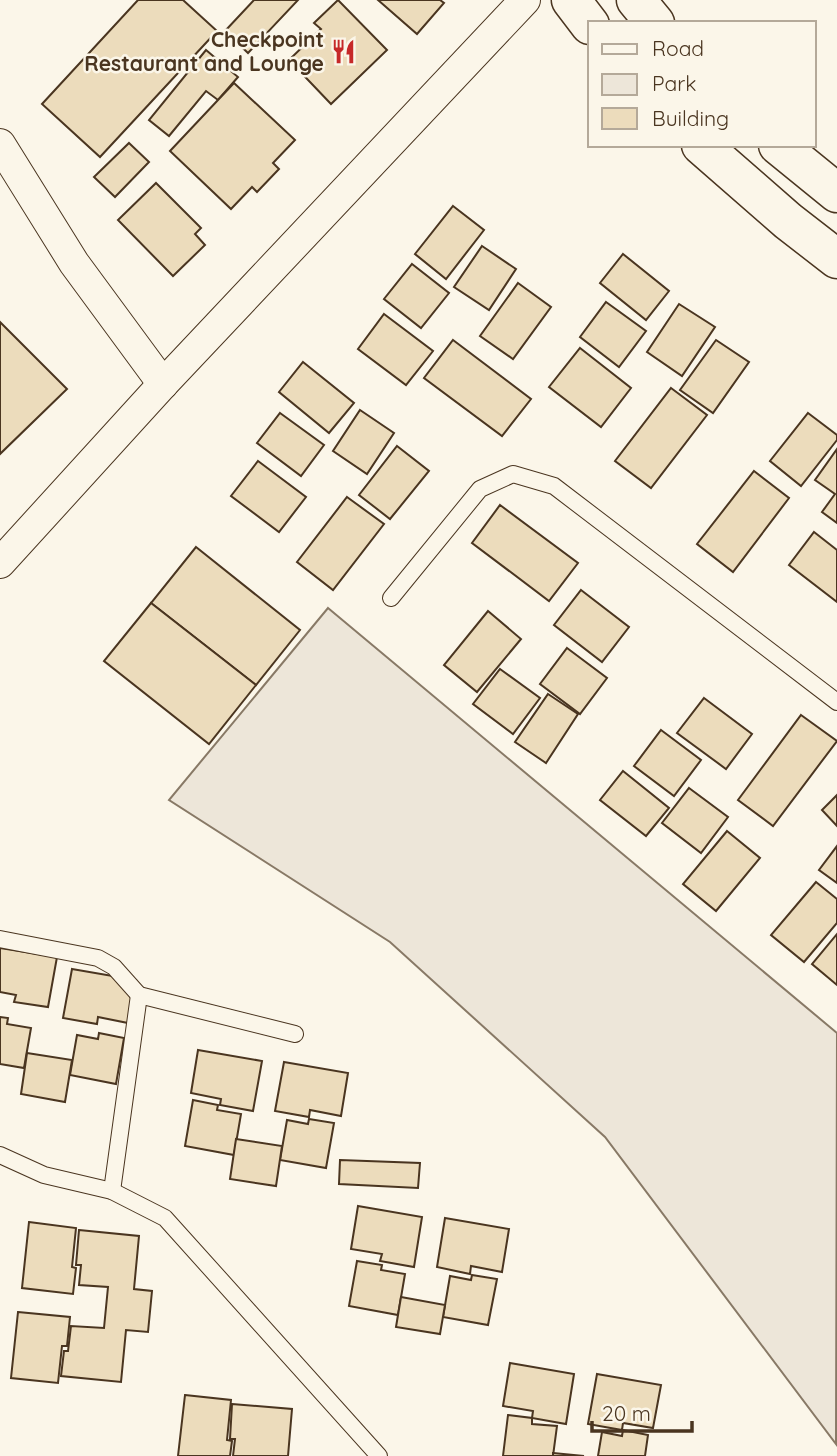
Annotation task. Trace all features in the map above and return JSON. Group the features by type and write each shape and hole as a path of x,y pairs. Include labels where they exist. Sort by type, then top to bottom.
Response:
{"main road":[{"path":"571,0 588,22"},
{"path":"636,0 653,21"},
{"path":"703,147 788,221 837,259"},
{"path":"780,147 837,193"}],"street":[{"path":"0,563 163,384 525,0"},
{"path":"0,144 74,263 163,384"}],"lane":[{"path":"391,598 480,489 513,474 554,486 837,702"},
{"path":"0,939 98,958 114,967 139,995 295,1034"},
{"path":"112,1191 139,995"},
{"path":"0,1156 44,1175 112,1191 165,1218 379,1456"}],"green space":[{"path":"328,608 837,1033 836,1444 605,1137 390,942 169,800"}],"building":[{"path":"138,0 183,0 217,31 100,157 42,104"},
{"path":"254,0 298,0 248,53 225,31"},
{"path":"338,0 387,50 331,104 289,60 321,29 314,23"},
{"path":"378,0 440,0 444,3 417,34"},
{"path":"206,50 238,77 218,100 206,91 169,136 149,120"},
{"path":"234,83 295,140 273,163 279,169 257,192 252,187 231,209 170,151"},
{"path":"129,143 149,162 115,197 94,177"},
{"path":"156,183 201,228 195,234 205,245 173,276 118,220"},
{"path":"453,206 484,230 446,279 415,254"},
{"path":"482,246 516,269 489,310 454,287"},
{"path":"623,254 669,291 646,320 600,283"},
{"path":"412,264 449,293 421,328 384,299"},
{"path":"518,283 551,307 513,359 480,336"},
{"path":"606,302 646,331 619,367 580,337"},
{"path":"679,304 715,327 682,376 647,352"},
{"path":"384,314 433,351 406,385 358,349"},
{"path":"0,322 67,389 0,454"},
{"path":"453,340 531,399 502,436 424,378"},
{"path":"716,340 749,362 713,413 680,390"},
{"path":"580,348 631,388 601,427 549,387"},
{"path":"303,362 354,403 329,433 279,392"},
{"path":"671,388 707,415 651,488 615,461"},
{"path":"360,410 394,433 367,474 333,451"},
{"path":"280,413 324,445 301,476 257,443"},
{"path":"808,413 837,435 837,440 801,486 770,461"},
{"path":"397,446 429,471 390,519 359,495"},
{"path":"837,449 837,523 822,512 835,494 815,480"},
{"path":"258,461 306,497 279,532 231,496"},
{"path":"754,471 789,498 733,572 697,544"},
{"path":"347,497 384,524 333,590 297,562"},
{"path":"500,505 578,563 549,601 472,543"},
{"path":"814,532 837,550 837,602 789,565"},
{"path":"196,547 300,630 256,685 151,603"},
{"path":"581,590 629,627 602,662 554,625"},
{"path":"151,603 256,685 209,744 104,661"},
{"path":"488,611 521,639 477,692 444,665"},
{"path":"567,648 607,678 580,714 540,684"},
{"path":"500,669 540,698 513,734 473,704"},
{"path":"548,694 578,714 546,763 515,742"},
{"path":"704,698 752,734 726,769 677,733"},
{"path":"801,715 837,741 773,826 738,800"},
{"path":"661,730 701,760 674,796 634,766"},
{"path":"623,771 669,808 646,836 600,800"},
{"path":"689,788 728,817 701,853 662,823"},
{"path":"837,795 837,826 822,810"},
{"path":"727,831 760,858 716,911 683,884"},
{"path":"837,846 837,883 819,870"},
{"path":"816,882 837,899 837,923 804,962 771,935"},
{"path":"837,934 837,985 812,964"},
{"path":"0,948 57,957 48,1007 14,1002 16,995 0,992"},
{"path":"72,969 136,980 128,1023 98,1017 97,1024 63,1018"},
{"path":"0,1017 8,1018 7,1024 31,1028 24,1068 0,1064"},
{"path":"99,1033 124,1038 116,1084 70,1075 77,1035 98,1039"},
{"path":"198,1050 262,1061 253,1111 220,1105 221,1099 191,1093"},
{"path":"27,1053 72,1060 65,1102 21,1094"},
{"path":"284,1062 348,1073 341,1116 310,1110 309,1117 275,1111"},
{"path":"193,1100 218,1105 217,1110 241,1114 234,1155 185,1146"},
{"path":"309,1119 334,1123 326,1168 280,1160 287,1120 308,1124"},
{"path":"236,1139 282,1146 276,1186 230,1179"},
{"path":"340,1160 420,1163 418,1188 339,1184"},
{"path":"358,1206 422,1217 414,1267 380,1261 382,1254 351,1249"},
{"path":"445,1218 509,1229 502,1272 471,1266 470,1274 437,1267"},
{"path":"29,1222 76,1228 72,1267 76,1268 73,1294 22,1288"},
{"path":"79,1230 139,1236 134,1289 152,1291 148,1332 126,1330 121,1382 61,1376 71,1326 104,1328 108,1287 79,1285 81,1265 76,1265"},
{"path":"357,1261 382,1265 381,1270 405,1274 398,1315 349,1306"},
{"path":"472,1275 497,1279 488,1325 443,1317 450,1276 471,1280"},
{"path":"401,1297 445,1305 440,1334 396,1327"},
{"path":"18,1312 70,1317 67,1346 62,1346 58,1383 11,1378"},
{"path":"510,1363 574,1374 566,1424 532,1418 533,1411 503,1406"},
{"path":"597,1374 661,1385 653,1428 623,1423 622,1430 588,1424"},
{"path":"185,1395 231,1400 227,1440 232,1441 230,1456 178,1456"},
{"path":"232,1404 292,1409 288,1456 233,1456 235,1439 230,1439"},
{"path":"508,1415 532,1418 532,1424 557,1426 553,1456 503,1456"},
{"path":"623,1430 648,1435 645,1456 598,1456 602,1432 622,1436"},
{"path":"553,1453 584,1456 553,1456"}],"place":[{"name":"Checkpoint Restaurant and Lounge","path":"344,52"}]}
